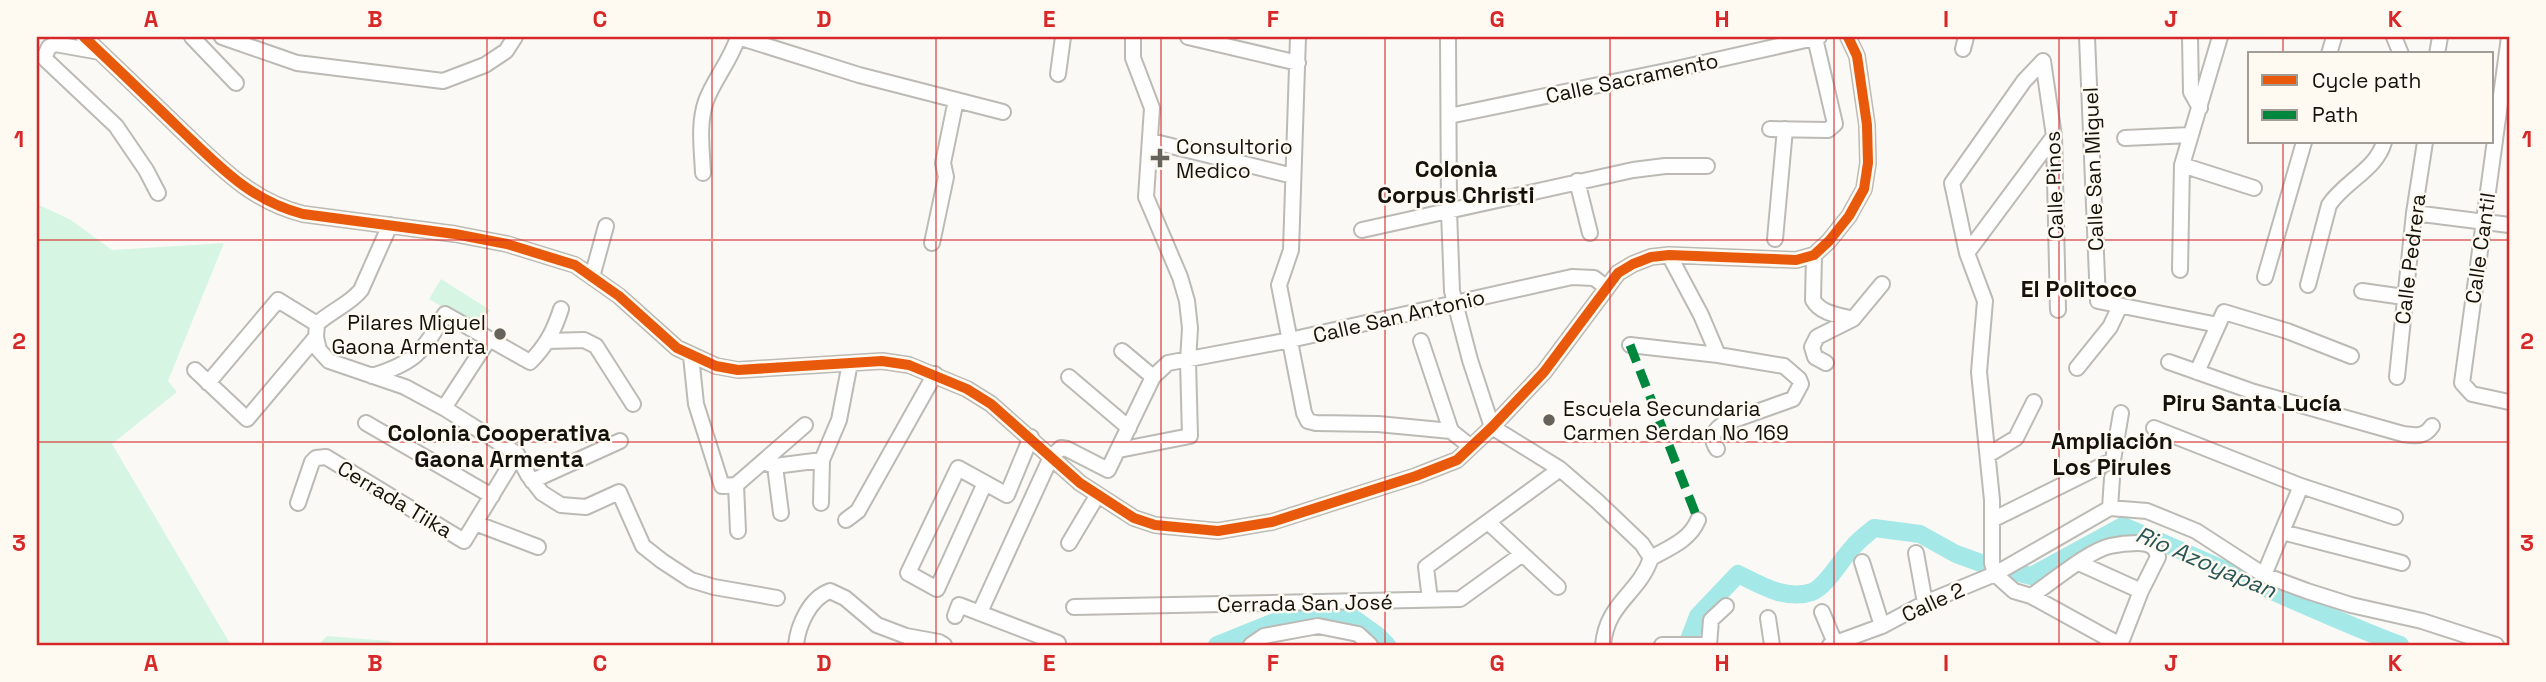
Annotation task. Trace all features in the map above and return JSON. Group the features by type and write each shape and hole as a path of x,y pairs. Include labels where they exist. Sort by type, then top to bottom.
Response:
{"street":[{"path":"84,37 229,176 262,199 303,214 507,244 575,265 619,296 677,348 716,366 738,370 882,361 909,365 935,374 991,404 1097,496 1134,518 1155,525 1219,531 1272,522 1416,476 1457,460 1544,372 1571,339 1606,287 1618,273 1633,264 1651,257 1669,255 1796,260 1814,255 1849,216 1864,189 1868,163 1867,125 1857,56 1847,37"},
{"path":"192,37 236,83"},
{"path":"222,37 297,63 443,82 485,65 506,51 515,37"},
{"path":"703,173 701,120 707,99 738,37 859,75 1003,111"},
{"path":"1058,74 1063,37"},
{"path":"1119,450 1190,436 1190,328 1187,301 1180,277 1146,197 1152,108 1133,58 1133,37"},
{"path":"1188,37 1219,41 1297,63"},
{"path":"1298,37 1291,250 1279,285 1308,421 1451,431"},
{"path":"1438,37 1448,37 1448,211 1452,291 1470,360 1492,427 1560,469 1642,544 1651,558"},
{"name":"Calle Sacramento","path":"1449,116 1817,37 1835,124 1828,130 1770,129"},
{"name":"Calle San Miguel","path":"2087,37 2098,301 2120,306"},
{"path":"2190,37 2191,92 2200,107"},
{"path":"2180,270 2182,165 2220,37"},
{"name":"Calle Cantil","path":"2508,37 2462,383 2472,394 2509,402"},
{"path":"101,53 55,44 49,47 44,58 116,126 158,192"},
{"name":"Calle Pinos","path":"1967,253 1952,183 2024,81 2043,61 2054,136 2058,310"},
{"path":"932,243 946,177 943,163 956,100"},
{"path":"1775,239 1785,129"},
{"path":"2125,138 2191,135"},
{"path":"2031,596 2096,551 2109,546 2144,543 2152,546 2158,557 2120,645 2031,596 2014,590 1995,574 1992,563 1989,455 1979,372 1985,301 1967,253 2054,136"},
{"path":"1151,141 1293,176"},
{"path":"2265,277 2303,144"},
{"path":"2308,285 2329,205 2336,195 2374,162 2384,144"},
{"name":"Calle Pedrera","path":"2397,377 2414,213 2425,144"},
{"path":"2182,165 2254,188"},
{"path":"1362,230 1633,170 1665,166 1707,166"},
{"path":"1577,181 1590,233"},
{"path":"2414,213 2509,225"},
{"path":"195,370 247,419 328,314 356,297 390,225"},
{"path":"592,277 606,226"},
{"path":"1669,255 1701,315 1718,355"},
{"path":"1814,255 1813,300 1816,306 1853,319"},
{"name":"Calle San Antonio","path":"1153,377 1168,363 1290,340 1586,276 1594,278 1606,287"},
{"path":"1826,363 1815,357 1812,347 1818,337 1853,319 1882,284"},
{"path":"2362,291 2404,298"},
{"path":"208,383 278,300 317,331 319,350 329,361 405,387 444,408 517,454 542,493 561,505 586,508 619,492 643,546 662,561 691,580 713,587 776,598"},
{"path":"2077,368 2110,327 2120,306 2218,325"},
{"path":"371,376 407,363 417,356 445,314 530,362 555,330 561,309"},
{"path":"2197,372 2224,312 2287,331 2351,356"},
{"path":"444,408 489,339"},
{"path":"548,341 584,340 596,346 632,404"},
{"path":"1421,341 1451,431 1471,447"},
{"path":"1630,345 1718,355 1784,366 1792,371 1801,384 1793,399 1723,424 1712,435 1717,449"},
{"path":"980,612 1051,457 1061,447 1108,470 1119,450 1153,377 1122,351"},
{"path":"691,356 696,404 719,482 731,486 769,464 805,425"},
{"path":"2169,362 2254,392 2403,434 2420,435 2427,433 2432,426"},
{"path":"821,503 822,460 839,420 850,363"},
{"path":"846,520 858,511 935,374"},
{"path":"1069,377 1129,428"},
{"path":"1989,455 2016,438 2035,402"},
{"path":"1992,520 2113,460 2121,413"},
{"path":"366,423 492,495"},
{"path":"2154,428 2301,486 2395,517"},
{"path":"985,483 937,589 908,573 958,468 1007,495 1031,438"},
{"path":"532,481 620,441"},
{"path":"517,454 475,523 538,547"},
{"name":"Cerrada Tiika","path":"298,503 312,462 316,458 326,457 464,541 475,523"},
{"path":"769,464 822,460"},
{"path":"769,464 781,513"},
{"path":"1430,600 1426,567 1560,469"},
{"path":"2112,478 2110,508 2147,511 2196,531 2264,575 2351,605 2422,621 2478,643 2496,645"},
{"path":"731,486 738,531"},
{"path":"2264,575 2301,486"},
{"path":"1069,543 1097,496"},
{"name":"Calle 2","path":"1833,644 1882,626 1925,603 1995,574 2110,508"},
{"path":"1603,645 1605,628 1613,612 1648,568 1651,558 1693,531 1698,520"},
{"path":"1488,522 1558,587"},
{"path":"2282,533 2402,563"},
{"path":"1916,553 1925,603"},
{"name":"Cerrada San José","path":"1074,607 1460,599 1521,555"},
{"path":"1862,562 1882,626"},
{"path":"2079,563 2141,592"},
{"path":"796,645 807,612 820,595 830,591 845,598 877,625 906,636 944,645"},
{"path":"1665,645 1705,645 1711,620 1726,606"},
{"path":"957,610 980,612 1058,643"},
{"path":"1822,612 1833,644"},
{"path":"1768,618 1772,645"},
{"path":"1251,645 1265,636 1318,626 1359,634 1370,645"}],"green space":[{"path":"37,204 71,220 112,250 224,243 168,381 177,392 112,444 231,645 37,645"},
{"path":"441,279 490,310 478,329 429,299"},
{"path":"327,636 389,641 398,645 318,645"}],"waterway":[{"name":"Rio Azoyapan","path":"2015,572 2031,576 2123,526 2400,645"},
{"name":"Rio Azoyapan","path":"1687,645 1698,616 1738,574 1783,593 1793,595 1812,592 1823,584 1855,544 1874,528 1920,534 1956,554 1992,567"},
{"name":"Rio Azoyapan","path":"1217,645 1284,618 1349,615 1387,645"}],"marked path":[{"path":"1630,345 1698,520"}],"cycle path":[{"path":"84,37 237,181 284,208 303,214 455,234 507,244 575,265 619,296 677,348 716,366 738,370 882,361 909,365 967,389 991,404 1080,483 1134,518 1155,525 1218,531 1272,522 1416,476 1457,460 1544,372 1618,273 1633,264 1651,257 1669,255 1796,260 1814,255 1849,216 1864,189 1868,163 1867,125 1857,56 1848,37"}],"place":[{"name":"Consultorio Medico","path":"1160,158"},
{"name":"Pilares Miguel Gaona Armenta","path":"500,334"},
{"name":"Escuela Secundaria Carmen Serdan No 169","path":"1549,420"}],"district":[{"name":"Colonia Corpus Christi","path":"1456,182"},
{"name":"El Politoco","path":"2079,289"},
{"name":"Piru Santa Lucía","path":"2252,403"},
{"name":"Colonia Cooperativa Gaona Armenta","path":"499,446"},
{"name":"Ampliación Los Pirules","path":"2112,454"}]}
